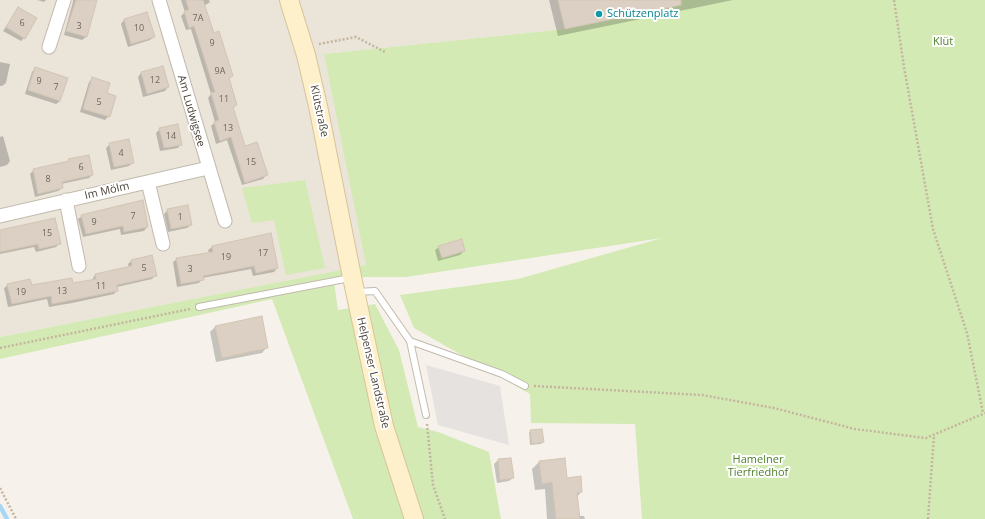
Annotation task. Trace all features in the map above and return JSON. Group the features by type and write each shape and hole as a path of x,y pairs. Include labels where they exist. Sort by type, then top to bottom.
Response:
{"main road":[{"name":"Klütstraße","path":"289,0 304,47 318,106 342,224"},
{"name":"Helpenser Landstraße","path":"342,224 353,285 384,426 414,519"}],"street":[{"path":"49,47 64,0"},
{"name":"Am Ludwigsee","path":"158,0 225,222"},
{"name":"Im Mölm","path":"0,216 208,168"},
{"path":"148,182 163,244"},
{"path":"66,200 79,266"}],"lane":[{"path":"199,307 353,285 375,291 410,341 426,416"},
{"path":"410,341 502,374 526,386"}],"path":[{"path":"526,386 702,395 774,408 855,429 926,438 984,413 967,333 933,229 904,67 894,0"},
{"path":"304,47 356,37 385,52"},
{"path":"0,348 199,307"},
{"path":"426,416 433,484 445,519"},
{"path":"928,519 934,435"},
{"path":"0,488 16,519"}],"shaded area":[{"path":"0,0 558,0 565,29 324,54 367,265 0,337"},
{"path":"426,365 500,386 509,445 438,425"}],"green space":[{"path":"558,0 985,0 985,519 642,519 635,424 531,423 530,394 414,328 400,295 518,279 662,238 406,277 352,277 334,282 338,310 375,304 399,350 418,427 438,432 489,452 501,519 353,519 272,299 0,359 0,337 366,265 324,54 565,29"},
{"path":"305,180 325,268 286,275 274,220 252,223 242,188"}],"building":[{"path":"76,0 97,0 87,37 66,31"},
{"path":"186,0 203,0 214,33 219,31 233,76 229,78 237,105 233,107 245,146 257,142 268,175 245,183 231,137 220,141 214,122 219,120 211,93 215,92 194,26 189,28 184,11 189,10"},
{"name":"Schützenplatz","path":"558,0 681,0 681,5 565,29"},
{"path":"18,7 37,18 25,39 6,27"},
{"path":"147,12 155,37 131,44 124,19"},
{"path":"163,66 169,87 147,94 141,72"},
{"path":"35,67 68,78 60,101 28,90"},
{"path":"92,77 110,83 107,93 116,96 110,117 83,109"},
{"path":"178,124 182,145 164,148 159,128"},
{"path":"129,139 134,163 114,167 109,143"},
{"path":"89,155 93,175 62,182 63,188 38,194 33,169 69,161 68,159"},
{"path":"143,200 148,227 124,232 123,226 86,234 81,215"},
{"path":"188,205 192,225 171,229 167,209"},
{"path":"55,218 61,244 39,249 38,244 0,252 0,230"},
{"path":"271,233 278,268 256,273 254,266 203,276 204,280 181,284 176,258 213,252 212,246"},
{"path":"462,239 465,251 442,258 438,246"},
{"path":"152,255 157,276 117,285 118,291 52,304 51,296 12,304 7,284 30,279 32,285 72,278 73,283 96,279 95,274 132,266 131,260"},
{"path":"262,316 268,348 222,358 215,326"},
{"path":"542,429 544,442 532,444 530,430"},
{"path":"511,458 514,478 500,480 498,459"},
{"path":"565,458 567,478 581,476 582,492 577,493 580,519 556,519 552,482 542,484 539,461"}],"waterway":[{"path":"0,506 7,519"}],"place":[{"name":"Schützenplatz","path":"599,14"}],"park label":[{"name":"Klüt","path":"943,42"},
{"name":"Hamelner Tierfriedhof","path":"758,466"}]}
